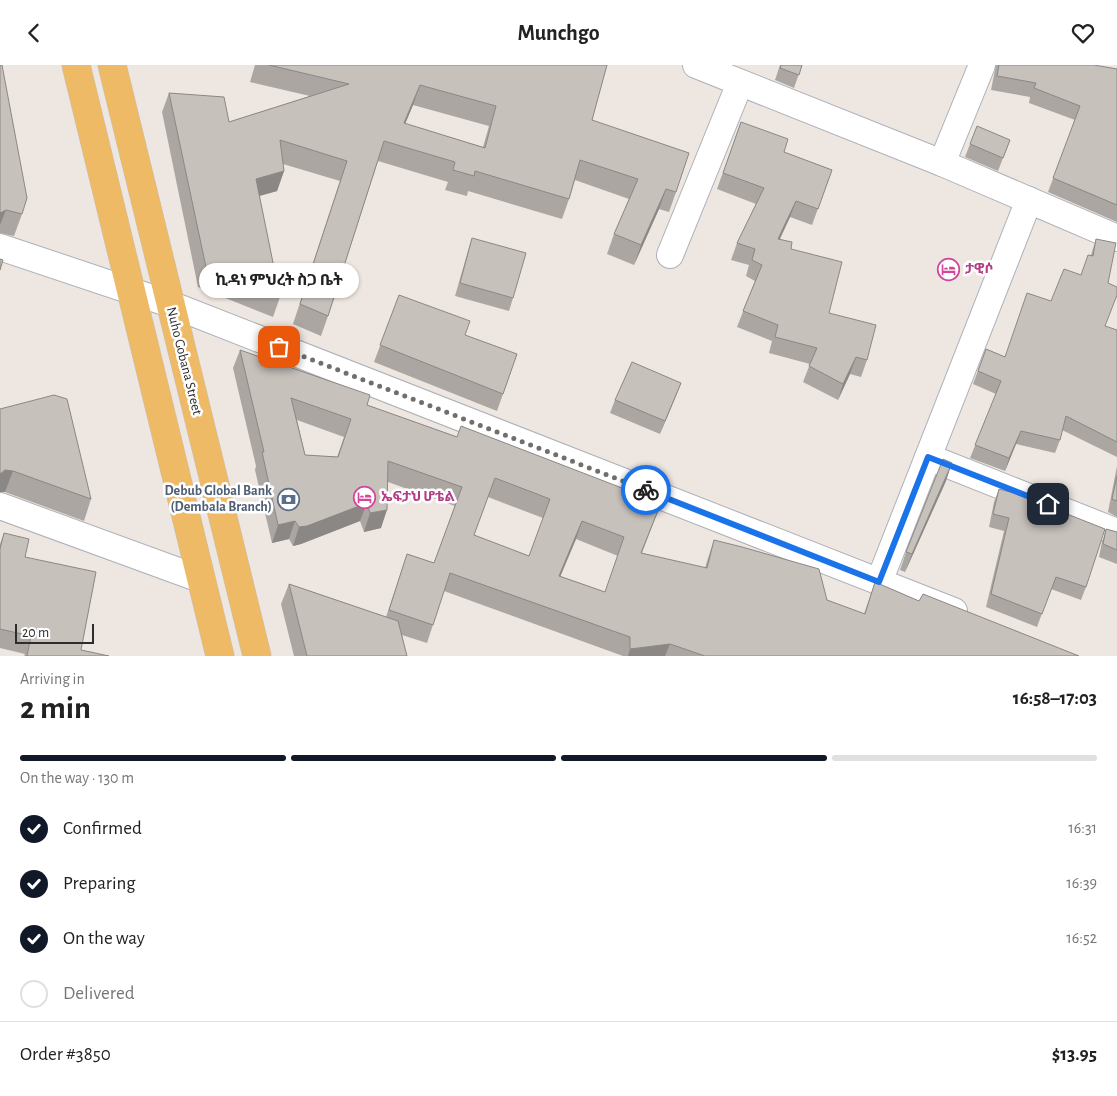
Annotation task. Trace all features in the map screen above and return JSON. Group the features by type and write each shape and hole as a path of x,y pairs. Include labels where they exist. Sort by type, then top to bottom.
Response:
{"main road":[{"path":"76,65 220,656"},
{"name":"Nuho Gobana Street","path":"112,65 257,656"}],"street":[{"path":"696,65 942,163 1117,238"},
{"path":"942,163 982,65"},
{"path":"670,255 740,83"},
{"path":"879,582 1029,200"},
{"path":"0,247 170,304 979,621"},
{"path":"928,457 1117,531"},
{"path":"0,505 200,579"}],"building":[{"path":"0,65 2,65 27,198 22,214 6,210 0,213"},
{"path":"269,65 607,65 592,120 689,153 676,192 666,189 641,245 614,234 638,179 580,160 569,199 475,171 474,176 453,170 455,162 384,141 328,316 300,304 347,161 280,140 284,171 256,179 280,297 206,267 169,93 224,97 229,122 349,84","holes":["420,85 496,106 485,148 404,123"]},
{"path":"781,65 802,65 799,75 780,68"},
{"path":"999,65 1094,65 1117,69 1117,205 1053,178 1080,106 1034,88 1036,83 997,76"},
{"path":"741,122 788,139 784,152 832,170 818,209 796,201 778,239 792,242 791,249 842,262 829,313 876,325 867,360 856,357 843,384 809,366 817,348 775,337 778,325 743,311 762,265 752,260 755,249 737,243 764,188 723,173"},
{"path":"977,126 1010,140 1003,158 970,144"},
{"path":"472,238 526,253 513,298 460,283"},
{"path":"1096,239 1116,243 1108,283 1117,287 1117,295 1105,326 1117,330 1117,442 1066,416 1060,440 1021,431 1009,458 975,445 1001,381 978,371 986,349 1005,357 1027,293 1051,301 1064,269 1081,275 1088,255 1093,256"},
{"path":"0,259 3,260 0,270"},
{"path":"399,295 470,321 465,335 517,354 503,394 380,345"},
{"path":"240,350 370,395 367,405 457,437 461,426 661,503 641,553 707,568 714,540 819,569 827,600 865,614 875,582 919,601 923,594 1079,656 705,656 670,644 630,649 630,637 450,573 433,625 389,610 407,554 434,563 462,487 388,461 387,510 370,513 367,503 307,526 299,527 295,521 278,525 262,452 264,452","holes":["291,398 351,419 338,457 305,455","495,478 550,499 529,556 474,535","582,521 624,537 605,592 559,576"]},
{"path":"632,362 681,383 665,421 615,400"},
{"path":"54,395 67,399 91,499 13,471 5,470 0,474 0,409"},
{"path":"943,459 952,463 912,554 906,552"},
{"path":"1117,476 1117,501 1112,499"},
{"path":"999,489 1014,493 1105,529 1086,587 1056,577 1042,614 991,594 1009,518 993,514"},
{"path":"1106,529 1117,532 1117,550 1103,544"},
{"path":"4,533 29,539 25,557 96,572 81,650 109,656 27,656 31,636 0,629 0,549"},
{"path":"289,584 398,621 407,656 307,656"}],"way so far":[{"path":"279,347 646,490"}],"place":[{"name":"ታዊሶ","path":"949,269"},
{"name":"ኪዳነ ምህረት ስጋ ቤት","path":"279,347"},
{"name":"ኤፍታህ ሆቴል","path":"365,497"},
{"name":"Debub Global Bank (Dembala Branch)","path":"288,499"}],"route":[{"path":"646,490 879,582 928,457 1048,504"}]}
